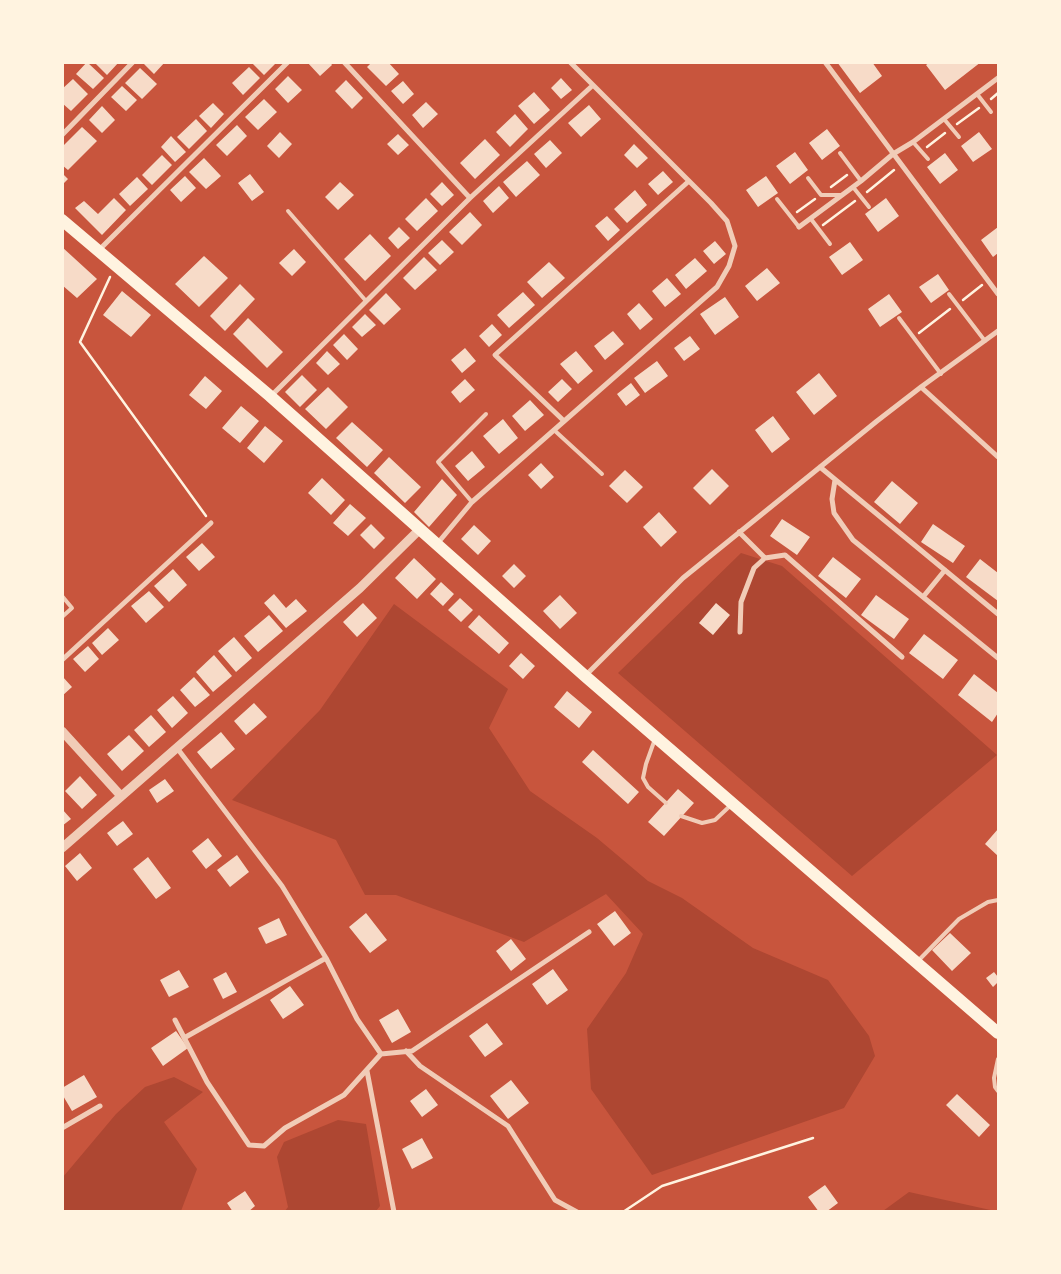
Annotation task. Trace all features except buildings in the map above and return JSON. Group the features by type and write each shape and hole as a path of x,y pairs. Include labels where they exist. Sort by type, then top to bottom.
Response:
{"highway":[{"path":"62,220 270,396 585,676 998,1033"}],"street":[{"path":"62,135 133,62"},
{"path":"98,250 288,62"},
{"path":"344,62 470,198"},
{"path":"437,544 472,502 717,287 729,266 735,246 727,221 570,62"},
{"path":"825,62 998,294"},
{"path":"799,227 861,181 892,154 914,142 998,78"},
{"path":"270,396 470,198 592,86"},
{"path":"564,422 495,355 689,181"},
{"path":"585,676 683,578 921,387 998,331"},
{"path":"921,387 998,457"},
{"path":"820,467 998,614"},
{"path":"835,480 832,499 834,513 854,540 998,658"},
{"path":"62,660 211,523"},
{"path":"62,848 360,588 419,530"},
{"path":"739,532 766,558"},
{"path":"740,632 741,602 754,568 766,558 785,555 902,657"},
{"path":"923,597 946,570"},
{"path":"62,731 121,796"},
{"path":"177,748 282,886 326,958 357,1019 381,1054"},
{"path":"174,1020 207,1082 249,1145 264,1146 285,1128 344,1094 381,1054 412,1051 589,932"},
{"path":"184,1038 326,958"},
{"path":"406,1051 420,1066 508,1126 555,1200 577,1212"},
{"path":"366,1071 394,1212"},
{"path":"62,1128 100,1106"}],"lane":[{"path":"977,94 991,112"},
{"path":"944,119 959,137"},
{"path":"914,142 928,159"},
{"path":"840,153 861,181"},
{"path":"808,178 821,195 842,195"},
{"path":"853,187 868,207"},
{"path":"777,199 799,227"},
{"path":"288,212 366,301"},
{"path":"811,219 830,244"},
{"path":"949,294 985,342"},
{"path":"899,318 940,374"},
{"path":"472,502 438,462 486,414"},
{"path":"554,430 602,474"},
{"path":"62,596 72,608 62,617"},
{"path":"656,737 643,778 648,787 666,803"},
{"path":"682,816 702,823 715,820 733,803"},
{"path":"917,962 959,919 988,902 998,900"},
{"path":"998,1059 994,1078 995,1087 998,1090"}],"path":[{"path":"116,265 80,342 211,523"},
{"path":"623,1212 662,1186 813,1138"}],"shaded area":[{"path":"741,553 782,566 997,755 852,876 618,673"},
{"path":"394,604 508,689 489,728 530,791 597,838 648,881 682,898 753,948 828,980 869,1036 875,1056 844,1108 652,1175 591,1089 587,1029 626,973 643,934 606,894 524,942 396,895 365,895 336,840 232,800 320,710"},
{"path":"174,1077 203,1092 164,1122 197,1169 181,1211 63,1211 63,1177 116,1114 145,1087"},
{"path":"338,1120 366,1124 380,1206 376,1211 285,1211 288,1207 277,1157 284,1142"},
{"path":"909,1192 995,1211 883,1211"}]}
